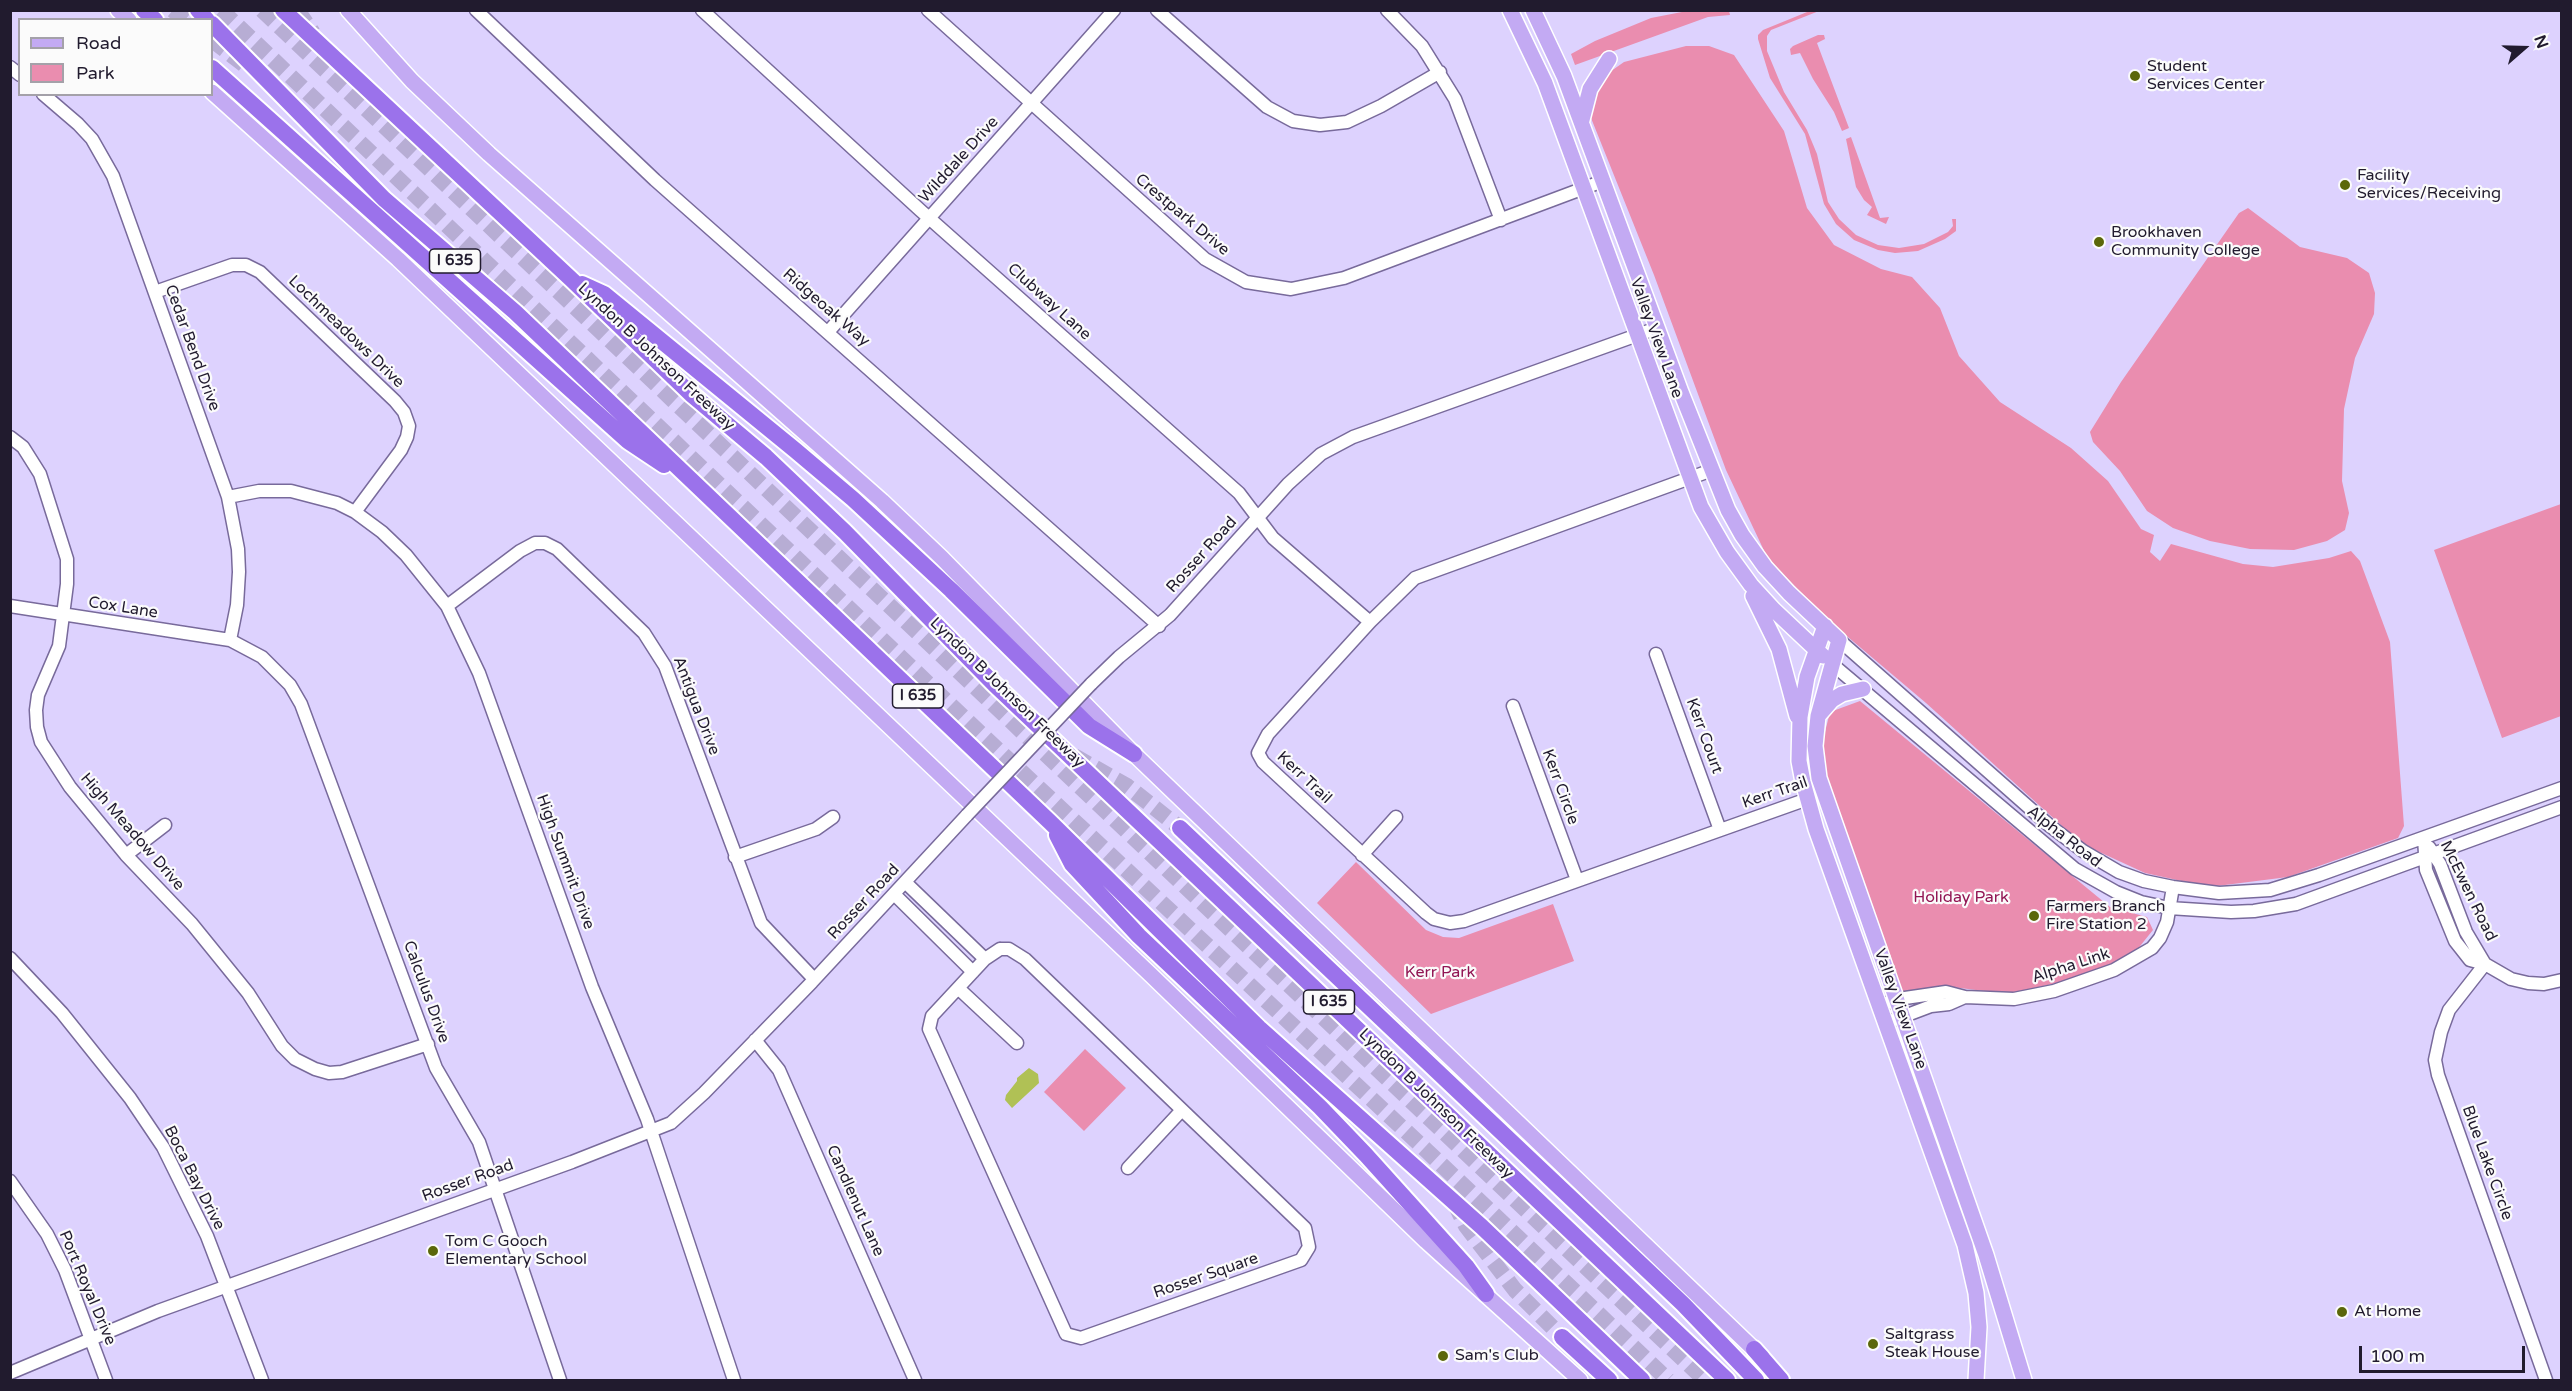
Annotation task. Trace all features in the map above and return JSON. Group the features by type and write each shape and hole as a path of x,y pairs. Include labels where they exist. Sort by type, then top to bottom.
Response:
{"highway":[{"name":"Lyndon B Johnson Freeway","path":"282,10 691,394 782,472 994,684 1727,1380"},
{"name":"I 635","path":"213,25 384,199 515,312 1051,823 1259,1028 1482,1227 1642,1380"},
{"path":"213,69 628,441 704,493"},
{"path":"571,279 604,294 795,450 927,568 1089,726 1134,754"},
{"path":"1051,823 1072,864 1079,872 1155,952 1320,1107 1359,1147 1466,1266 1486,1294"},
{"path":"1180,828 1683,1304 1756,1380"},
{"path":"1562,1337 1609,1380"},
{"path":"1754,1349 1781,1380"}],"main road":[{"path":"348,10 412,81 489,154 882,501 942,558 1134,754 1788,1380"},
{"name":"Valley View Lane","path":"1510,10 1545,83 1689,479 1713,530 1742,572 1774,610 1832,664"},
{"name":"Valley View Lane","path":"1533,10 1555,54 1582,123 1657,328 1728,510 1742,535 1789,593 1839,640 1818,716 1815,746 1824,794 1896,1000 1894,1020 1965,1245 1976,1293 1979,1377"},
{"path":"1582,123 1590,89 1609,59"},
{"path":"213,93 398,259 1151,975 1426,1241 1580,1380"},
{"path":"1742,572 1779,649 1799,728"},
{"name":"Valley View Lane","path":"1825,626 1807,677 1799,728 1799,761 1806,799 1880,1005 1894,1020 1940,1121 1981,1239 2024,1380"},
{"path":"1818,716 1832,700 1842,694 1863,689"},
{"path":"1965,1245 1981,1239"}],"street":[{"name":"Ridgeoak Way","path":"476,10 655,180 1159,626"},
{"name":"Clubway Lane","path":"702,10 930,218 1239,493 1273,538 1370,622"},
{"name":"Crestpark Drive","path":"928,10 1205,259 1245,282 1291,289 1344,278 1603,181"},
{"name":"Wilddale Drive","path":"828,332 1114,10"},
{"path":"1157,10 1267,107 1293,121 1320,125 1347,122 1381,106 1440,72"},
{"path":"1387,10 1422,46 1440,72 1463,117 1501,220"},
{"name":"Cedar Bend Drive","path":"45,96 78,124 105,159 228,497 237,539 239,572 237,605 230,640"},
{"name":"Lochmeadows Drive","path":"155,292 232,265 246,265 260,272 395,401 404,412 409,426 407,437 401,450 355,512"},
{"name":"Rosser Road","path":"10,1373 226,1287 652,1132 671,1123 814,979 1091,684 1119,657 1159,626 1306,466 1336,445 1657,328"},
{"name":"High Meadow Drive","path":"10,437 23,447 40,474 67,559 64,615 54,661 38,694 36,727 41,742 70,787 126,855 192,924 248,993 282,1046 304,1065 329,1072 342,1072 428,1044"},
{"name":"Kerr Trail","path":"1712,470 1425,573 1405,586 1370,622 1268,734 1258,753 1263,762 1426,913 1434,919 1450,923 1464,921 1824,794"},
{"name":"High Summit Drive","path":"228,497 259,490 291,491 337,503 355,512 406,555 447,606 479,673 592,987 652,1132 734,1380"},
{"name":"Antigua Drive","path":"447,606 520,551 535,543 545,543 557,549 644,633 660,657 760,923 814,979"},
{"name":"Cox Lane","path":"10,606 230,640"},
{"name":"Calculus Drive","path":"230,640 262,657 277,669 301,704 441,1079 479,1142 560,1380"},
{"name":"Alpha Road","path":"1839,640 2050,826 2083,851 2119,872 2173,887 2219,893 2270,890 2293,884 2562,788"},
{"name":"Kerr Court","path":"1656,654 1720,830"},
{"name":"Alpha Road","path":"1832,664 2075,868 2116,892 2141,902 2169,908 2231,912 2269,909 2320,896 2562,807"},
{"name":"Kerr Circle","path":"1513,706 1577,880"},
{"path":"735,857 816,829 833,817"},
{"path":"1362,855 1396,817"},
{"path":"126,855 165,825"},
{"name":"McEwen Road","path":"2424,838 2429,855 2440,864 2466,932 2485,964 2511,979 2528,983 2544,984 2562,980"},
{"path":"905,882 985,959"},
{"name":"Alpha Link","path":"1880,1005 1896,1000 1946,992 1965,997 2014,999 2042,994 2114,970 2152,948 2164,932 2173,887"},
{"path":"894,894 973,972"},
{"name":"Rosser Square","path":"1000,949 1016,952 1305,1228 1309,1237 1309,1247 1301,1260 1081,1338 1066,1334 929,1029 932,1016 973,972 985,959 1000,949"},
{"name":"Boca Bay Drive","path":"10,958 62,1013 130,1098 163,1147 207,1236 262,1380"},
{"name":"Blue Lake Circle","path":"2485,964 2449,1011 2441,1032 2435,1060 2438,1075 2546,1380"},
{"path":"958,988 1017,1043"},
{"name":"Alpha Link","path":"1894,1020 1965,997"},
{"name":"Candlenut Lane","path":"755,1040 779,1070 915,1380"},
{"path":"1128,1168 1181,1111"},
{"name":"Port Royal Drive","path":"10,1182 47,1234 65,1270 106,1380"}],"green space":[{"path":"1812,10 1819,11 1771,30 1767,36 1767,51 1784,92 1807,130 1817,154 1828,202 1839,219 1856,235 1878,245 1899,248 1924,244 1948,232 1953,226 1952,219 1956,219 1956,231 1945,239 1918,251 1895,253 1878,250 1854,240 1836,224 1824,204 1805,134 1770,78 1758,39 1758,35 1763,30"},
{"path":"1687,11 1729,11 1730,15 1708,17 1575,65 1571,54 1595,41 1651,18"},
{"path":"1818,35 1824,35 1825,39 1817,43 1849,128 1842,131 1834,112 1800,53 1791,55 1790,49 1793,46"},
{"path":"1686,46 1709,46 1734,55 1784,131 1807,208 1834,245 1881,269 1912,277 1940,308 1959,356 2000,402 2071,448 2108,481 2141,529 2154,535 2150,552 2160,561 2171,544 2243,564 2273,567 2329,558 2351,551 2360,561 2390,642 2404,826 2398,838 2288,877 2209,887 2145,873 2082,844 1926,703 1829,621 1768,559 1726,470 1654,275 1591,118 1594,83 1624,62"},
{"path":"1851,137 1880,218 1889,217 1886,224 1867,215 1872,207 1864,200 1856,187 1846,139"},
{"path":"2248,208 2300,247 2347,258 2369,273 2375,293 2374,314 2355,358 2344,409 2342,481 2349,513 2345,530 2327,541 2294,550 2250,549 2210,541 2173,528 2147,511 2120,471 2093,442 2090,432 2121,382 2239,213"},
{"path":"2561,504 2561,716 2502,738 2434,550"},
{"name":"Holiday Park","path":"1860,701 2110,907 2147,917 2153,930 2132,956 2074,979 2008,994 1944,986 1901,994 1825,777 1822,744 1830,712"},
{"name":"Kerr Park","path":"1356,862 1426,930 1443,937 1459,938 1553,904 1574,961 1431,1014 1317,903"},
{"path":"1085,1049 1126,1088 1084,1131 1044,1092"}],"shaded area":[{"path":"1029,1068 1038,1074 1039,1083 1012,1108 1005,1100 1006,1095 1017,1078"}],"tunnel":[{"path":"173,10 183,18"},
{"path":"221,10 981,734 1668,1380"},
{"path":"262,10 1705,1380"},
{"path":"297,10 313,33"},
{"path":"213,41 246,66"},
{"path":"1074,756 1127,786 1180,828"},
{"path":"1454,1202 1466,1226 1515,1290 1562,1337"}],"place":[{"name":"Student Services Center","path":"2135,76"},
{"name":"Facility Services/Receiving","path":"2345,185"},
{"name":"Brookhaven Community College","path":"2099,242"},
{"name":"Farmers Branch Fire Station 2","path":"2034,916"},
{"name":"Tom C Gooch Elementary School","path":"433,1251"},
{"name":"At Home","path":"2342,1312"},
{"name":"Saltgrass Steak House","path":"1873,1344"},
{"name":"Sam's Club","path":"1443,1356"}]}
